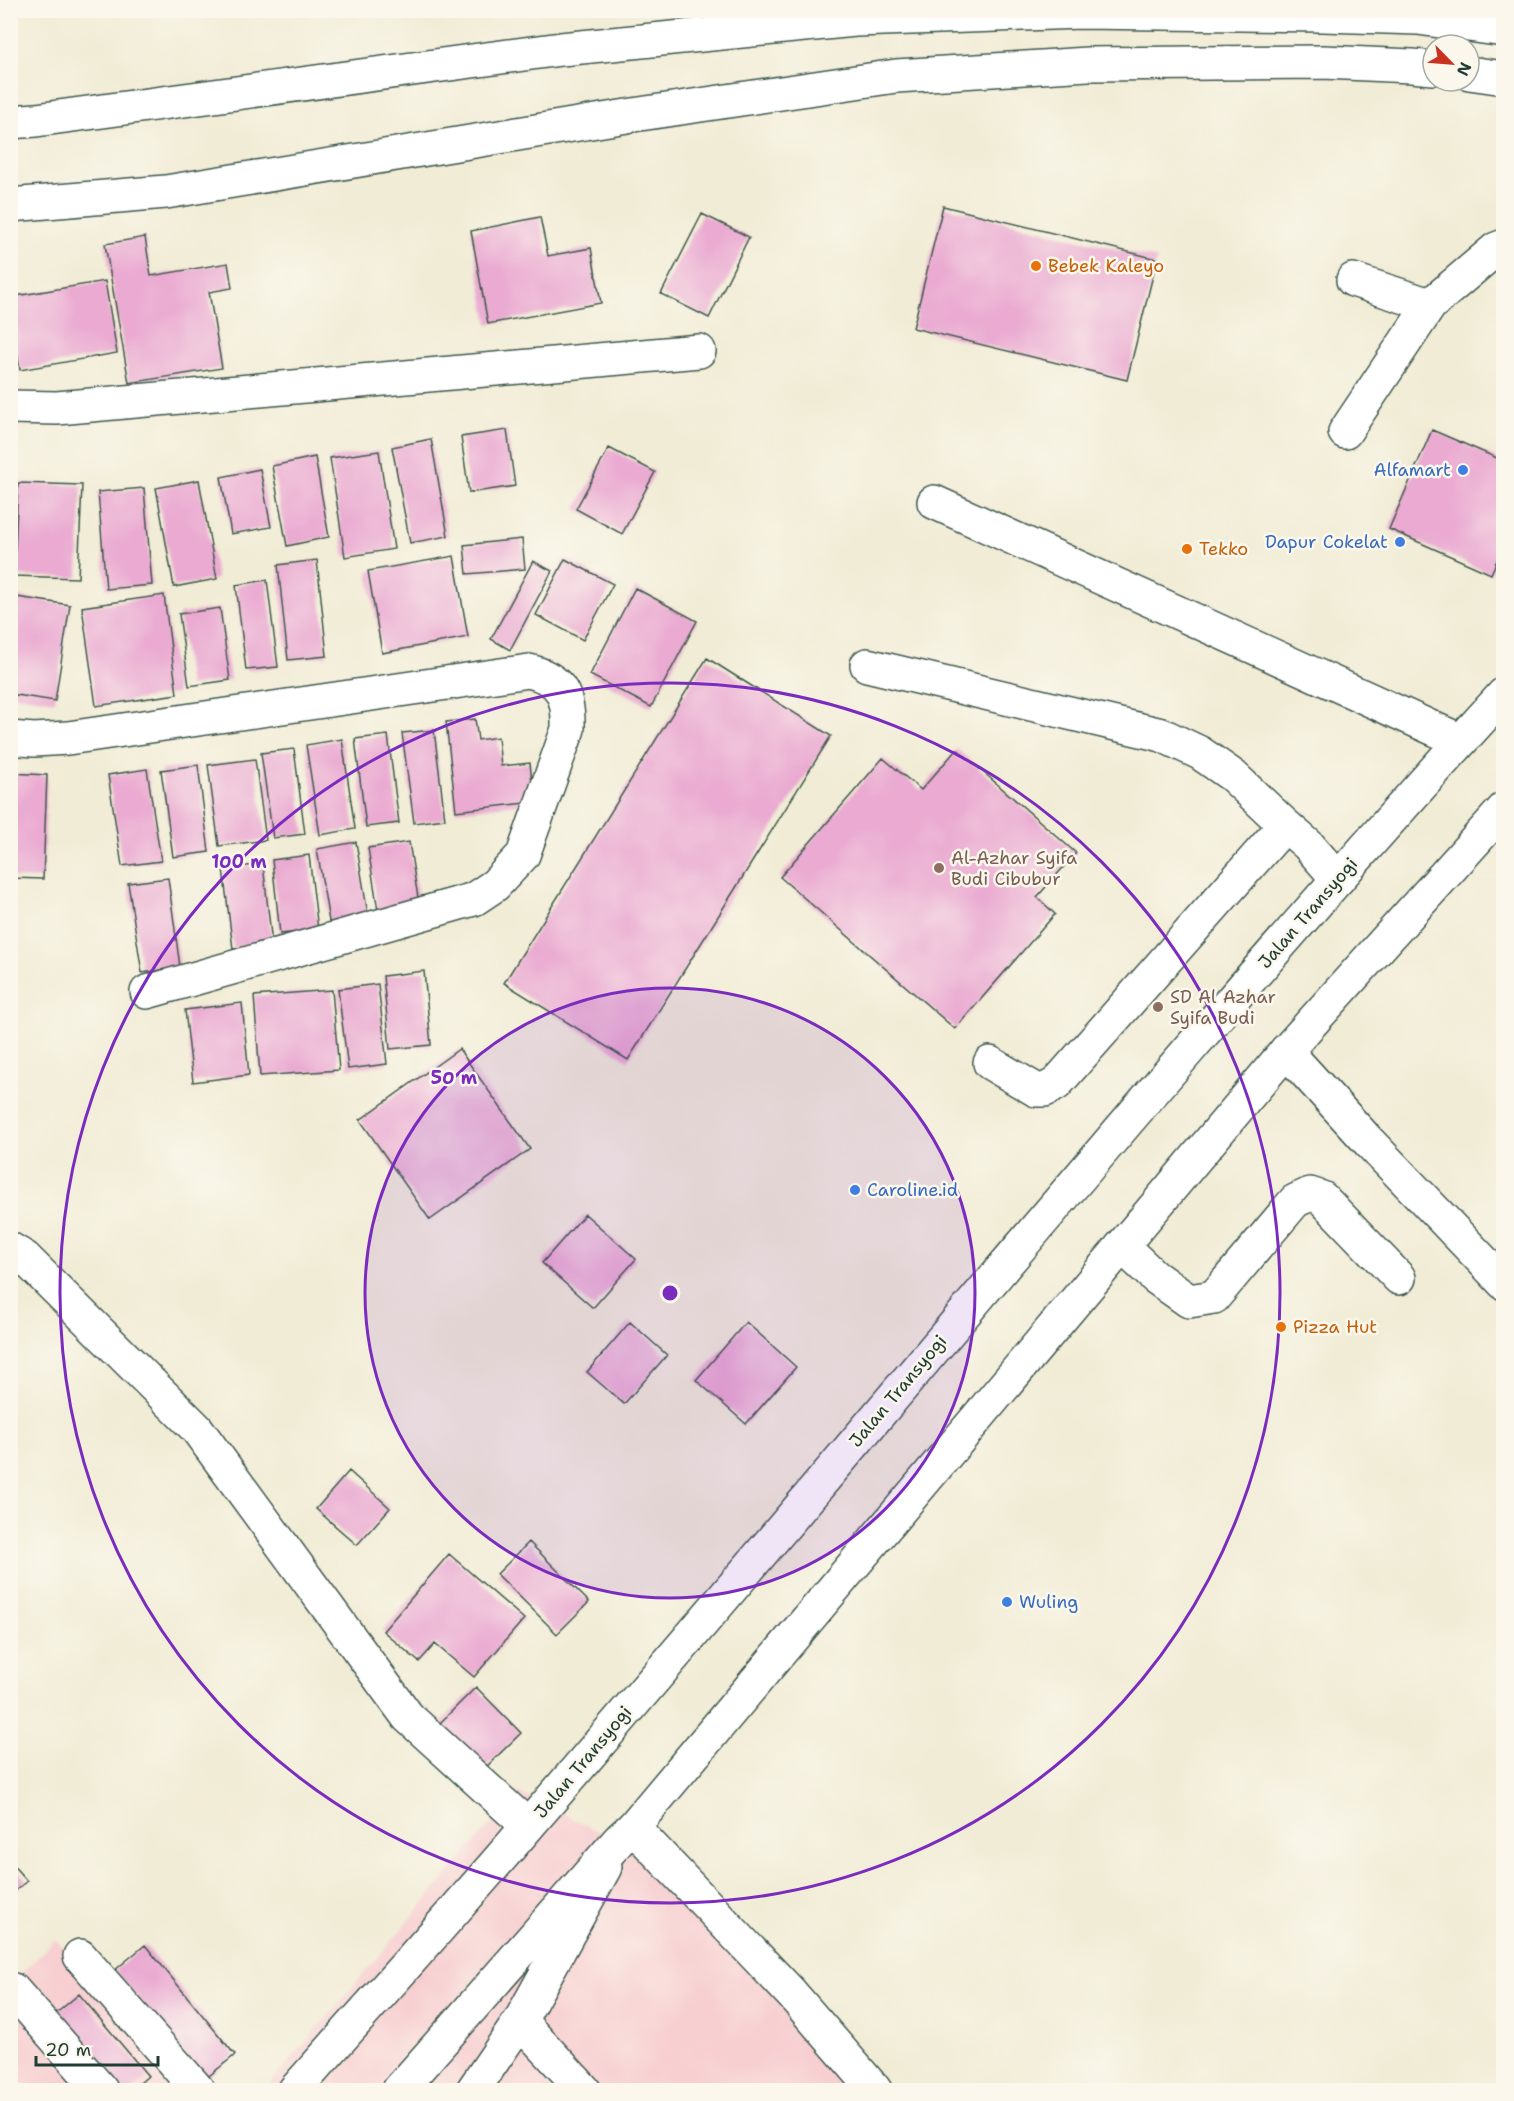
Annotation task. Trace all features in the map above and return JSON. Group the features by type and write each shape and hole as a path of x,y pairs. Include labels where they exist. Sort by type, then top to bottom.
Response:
{"main road":[{"path":"10,122 48,119 561,49 855,20 1080,12 1323,15 1418,18 1503,30"},
{"path":"1323,15 1323,62"},
{"path":"10,205 166,192 633,115 896,76 1088,64 1323,62 1421,67"},
{"path":"1481,75 1503,78"},
{"path":"1346,432 1430,305 1496,249 1503,246"},
{"path":"1353,280 1430,305"},
{"path":"10,406 57,408 699,351"},
{"path":"934,502 1461,741"},
{"path":"867,665 1162,735 1200,753 1233,776 1308,845 1338,879"},
{"path":"10,738 34,740 68,738 529,670 550,678 560,687 568,715 568,729 523,855 495,885 474,899 147,992"},
{"name":"Jalan Transyogi","path":"295,2091 528,1826 929,1354 1338,879 1503,694"},
{"path":"399,2091 626,1833 1286,1051 1501,817"},
{"path":"990,1063 1036,1090 1045,1090 1056,1084 1285,825"},
{"path":"1286,1051 1503,1283"},
{"path":"1122,1246 1155,1277 1189,1300 1214,1297 1295,1201 1310,1194 1322,1198 1399,1278"},
{"path":"10,1249 25,1258 197,1429 408,1717 528,1826"},
{"path":"473,2091 520,2021 626,1833"},
{"path":"626,1833 791,1993 875,2091"},
{"path":"80,1956 198,2091"},
{"path":"13,1990 101,2091"},
{"path":"520,2021 584,2091"}],"shaded area":[{"path":"518,1792 683,1872 856,2090 265,2090"},
{"path":"55,1939 193,2090 11,2090 11,1984"}],"building":[{"path":"943,206 1157,259 1127,380 913,328"},
{"path":"702,214 749,237 709,318 661,294"},
{"path":"540,217 548,256 591,248 601,303 488,324 471,231"},
{"path":"145,237 151,276 228,263 232,288 209,292 222,368 129,383 105,244"},
{"path":"105,281 117,353 20,370 10,311 10,297"},
{"path":"507,430 515,486 469,493 461,437"},
{"path":"1432,430 1504,461 1504,544 1491,574 1389,529"},
{"path":"431,439 448,536 410,543 392,447"},
{"path":"609,448 655,472 622,534 576,509"},
{"path":"379,451 394,549 345,557 330,458"},
{"path":"315,457 329,537 287,546 272,466"},
{"path":"260,469 271,527 231,534 221,477"},
{"path":"199,480 217,579 174,587 156,488"},
{"path":"18,483 82,485 78,578 14,576"},
{"path":"144,488 152,585 106,589 98,492"},
{"path":"522,539 525,569 467,574 464,545"},
{"path":"454,556 468,637 382,653 368,571"},
{"path":"565,559 613,584 583,640 536,615"},
{"path":"317,560 327,656 288,660 278,565"},
{"path":"533,561 552,571 510,650 491,639"},
{"path":"267,580 278,667 246,670 236,585"},
{"path":"635,588 697,621 651,707 590,675"},
{"path":"164,595 177,694 96,706 82,607"},
{"path":"10,596 70,605 55,701 10,694"},
{"path":"220,608 230,680 189,686 179,614"},
{"path":"707,658 831,736 628,1060 504,983"},
{"path":"475,719 478,740 498,737 501,766 530,763 534,802 456,811 446,722"},
{"path":"434,730 445,819 414,823 402,733"},
{"path":"388,735 399,823 366,827 355,739"},
{"path":"342,739 355,829 320,835 306,745"},
{"path":"294,749 305,834 273,838 261,753"},
{"path":"957,749 1076,853 1037,897 1055,914 955,1029 780,877 883,758 921,790"},
{"path":"255,759 266,840 219,846 208,765"},
{"path":"198,765 209,852 173,857 161,770"},
{"path":"147,769 161,861 122,866 108,775"},
{"path":"10,773 47,775 43,879 10,878"},
{"path":"356,842 369,921 330,927 317,849"},
{"path":"409,842 420,910 379,917 368,848"},
{"path":"309,855 318,930 280,934 272,860"},
{"path":"263,864 272,944 233,949 223,869"},
{"path":"168,878 180,967 142,973 128,883"},
{"path":"424,971 431,1045 390,1049 383,976"},
{"path":"378,984 387,1064 348,1069 338,989"},
{"path":"332,990 339,1070 260,1076 254,996"},
{"path":"242,1003 249,1075 193,1082 185,1010"},
{"path":"459,1049 530,1149 430,1220 360,1120"},
{"path":"585,1214 636,1259 593,1308 542,1263"},
{"path":"630,1322 667,1355 624,1404 587,1372"},
{"path":"746,1322 796,1367 746,1424 696,1380"},
{"path":"349,1471 390,1508 357,1545 316,1509"},
{"path":"529,1542 589,1602 557,1634 497,1574"},
{"path":"449,1554 524,1619 474,1677 435,1644 419,1662 383,1631"},
{"path":"476,1687 521,1733 483,1770 438,1725"},
{"path":"10,1862 27,1881 10,1895"},
{"path":"145,1945 235,2055 204,2080 115,1970"},
{"path":"79,1994 148,2076 132,2090 116,2090 53,2016"}],"place":[{"name":"Bebek Kaleyo","path":"1036,266"},
{"name":"Alfamart","path":"1463,470"},
{"name":"Dapur Cokelat","path":"1400,542"},
{"name":"Tekko","path":"1187,549"},
{"name":"Al-Azhar Syifa Budi Cibubur","path":"939,868"},
{"name":"SD Al Azhar Syifa Budi","path":"1158,1007"},
{"name":"Caroline.id","path":"855,1190"},
{"name":"Pizza Hut","path":"1281,1327"},
{"name":"Wuling","path":"1007,1602"}]}
